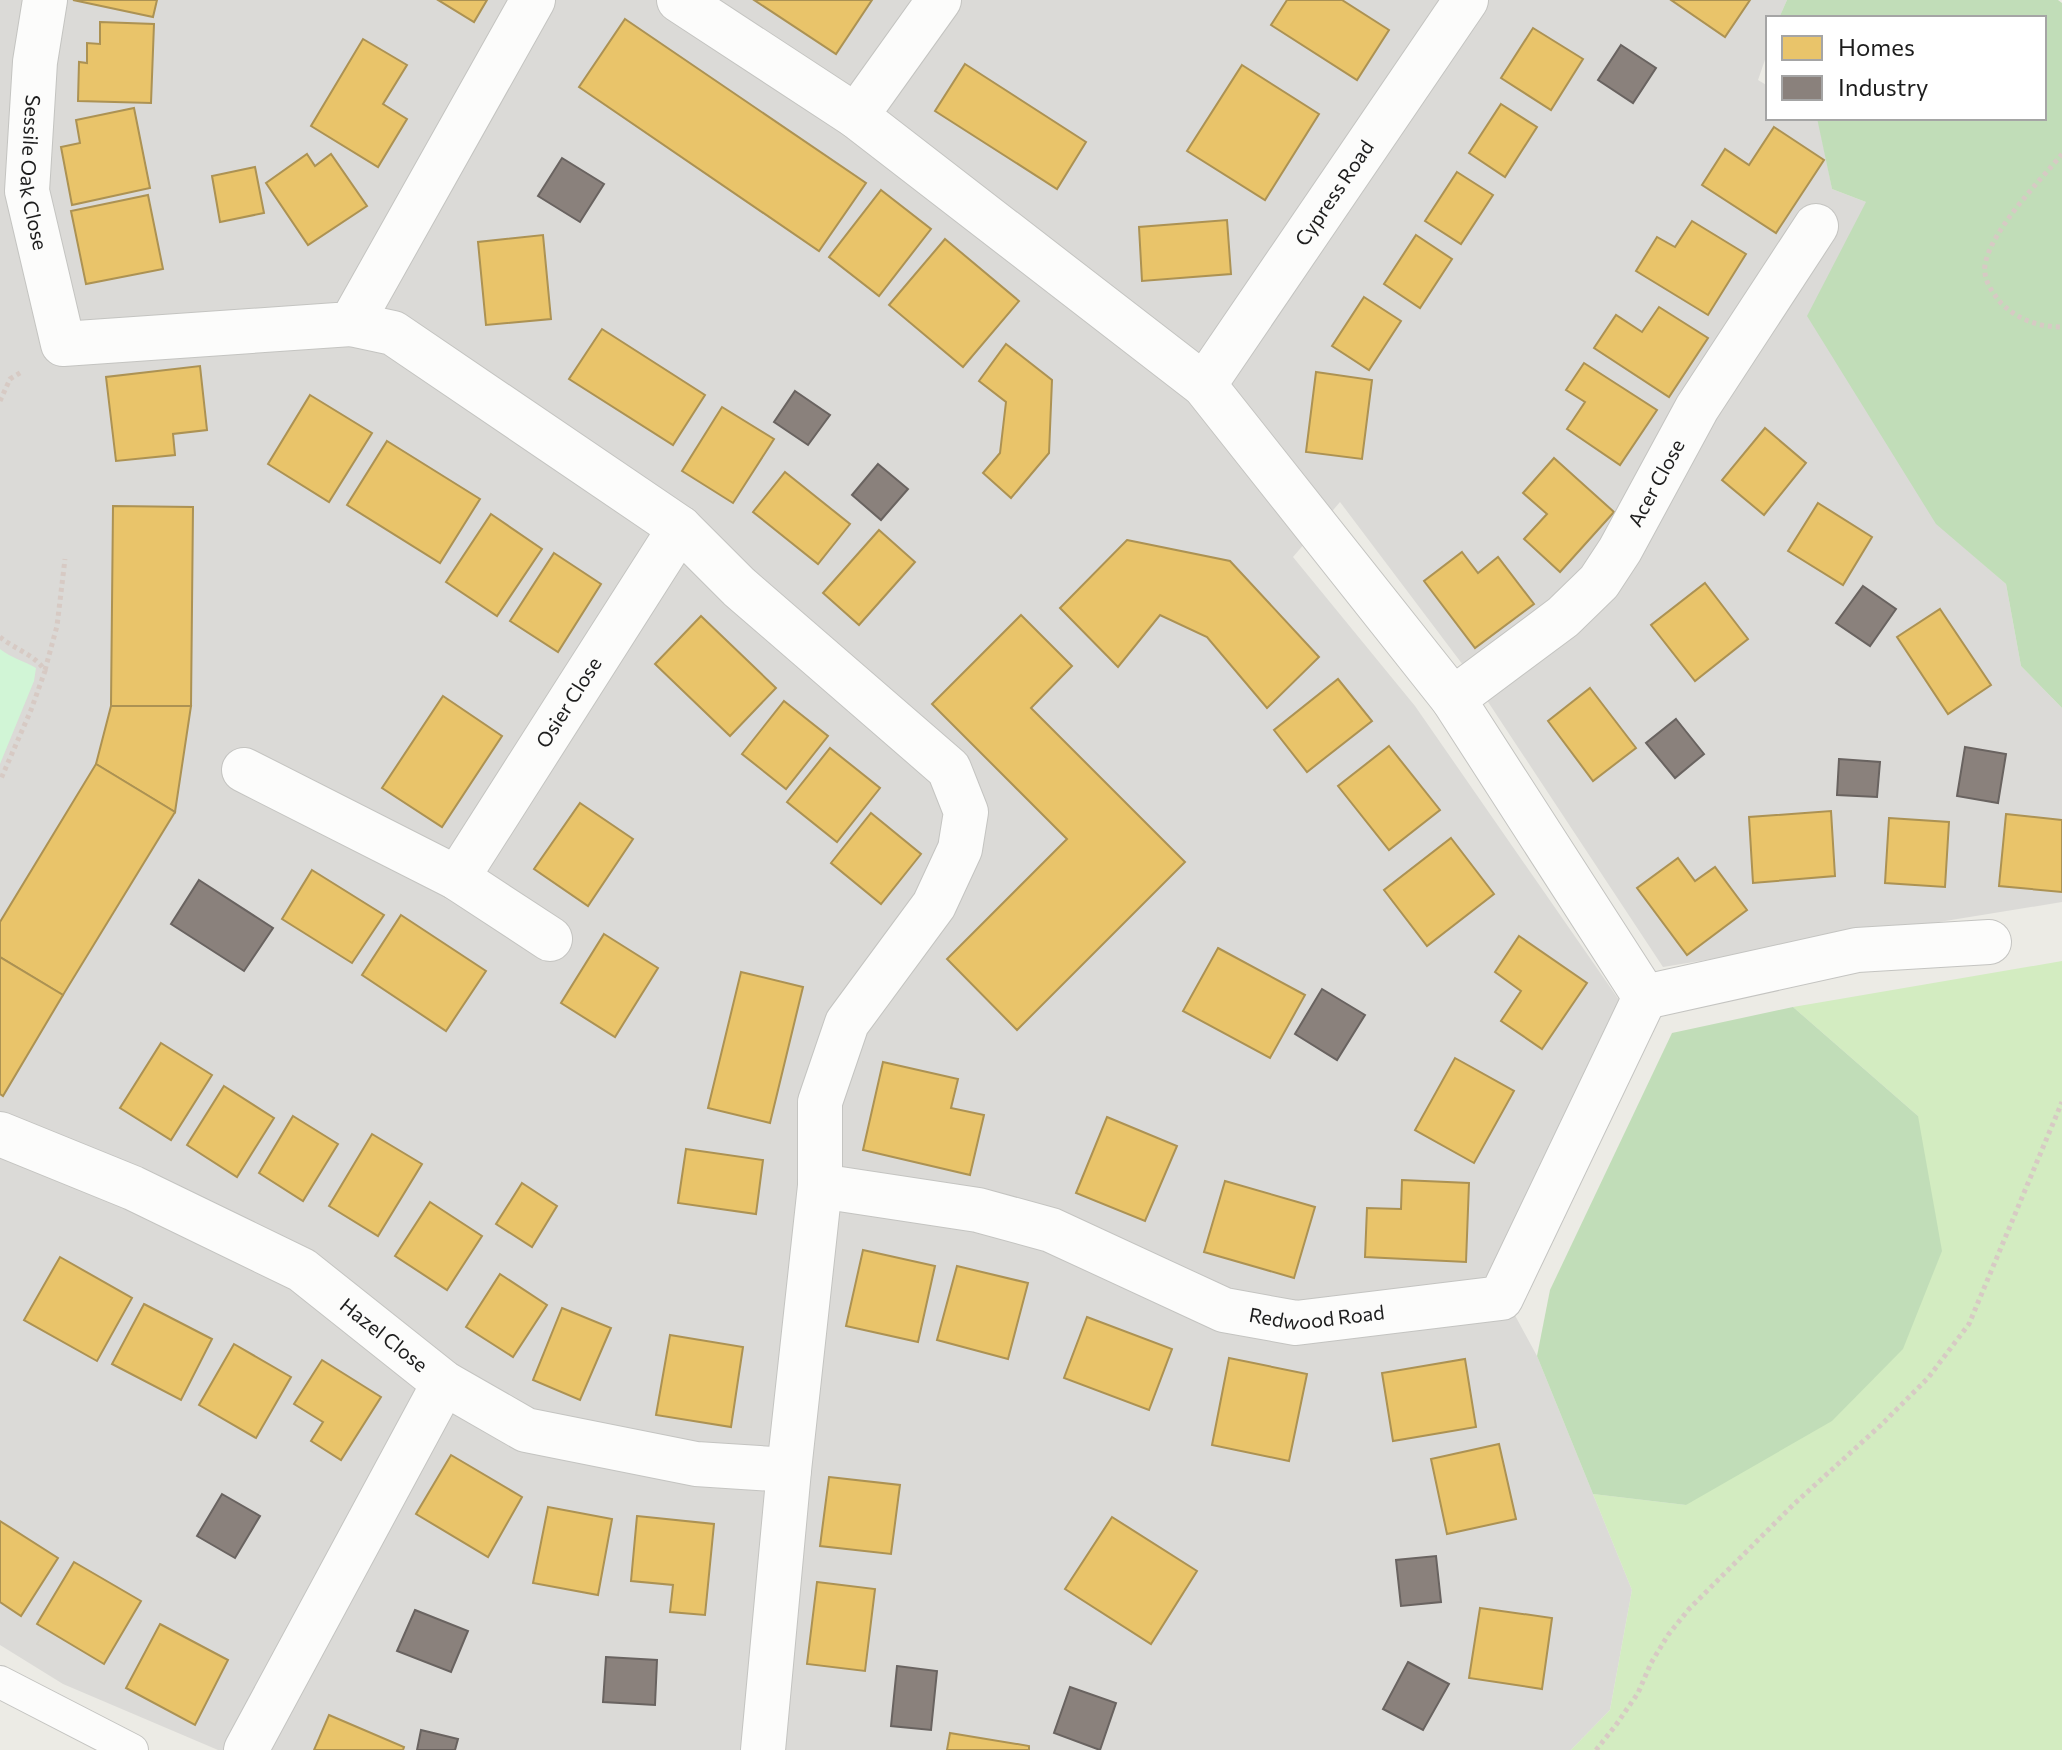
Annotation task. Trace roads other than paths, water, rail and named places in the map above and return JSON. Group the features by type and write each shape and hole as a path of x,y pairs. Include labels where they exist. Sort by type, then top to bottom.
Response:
{"street":[{"name":"Sessile Oak Close","path":"45,0 35,62 27,191 63,344 351,324"},
{"path":"533,0 351,324 393,333 680,528 739,587 949,769 966,812 960,849 934,905 847,1023 820,1102 820,1186 763,1750"},
{"path":"679,0 856,116 1204,385 1453,699 1645,997 1857,950 1989,942"},
{"path":"856,116 939,0"},
{"name":"Cypress Road","path":"1204,385 1466,0"},
{"name":"Acer Close","path":"1453,699 1563,617 1599,582 1620,550 1697,408 1816,226"},
{"name":"Osier Close","path":"457,878 680,528"},
{"path":"244,770 457,878 550,939"},
{"name":"Redwood Road","path":"820,1186 978,1210 1051,1230 1224,1310 1296,1323 1501,1298 1645,997"},
{"name":"Hazel Close","path":"0,1134 133,1188 302,1270 444,1383 526,1430 696,1464 789,1470"},
{"path":"246,1750 444,1383"}],"lane":[{"path":"0,1682 132,1750"}]}
